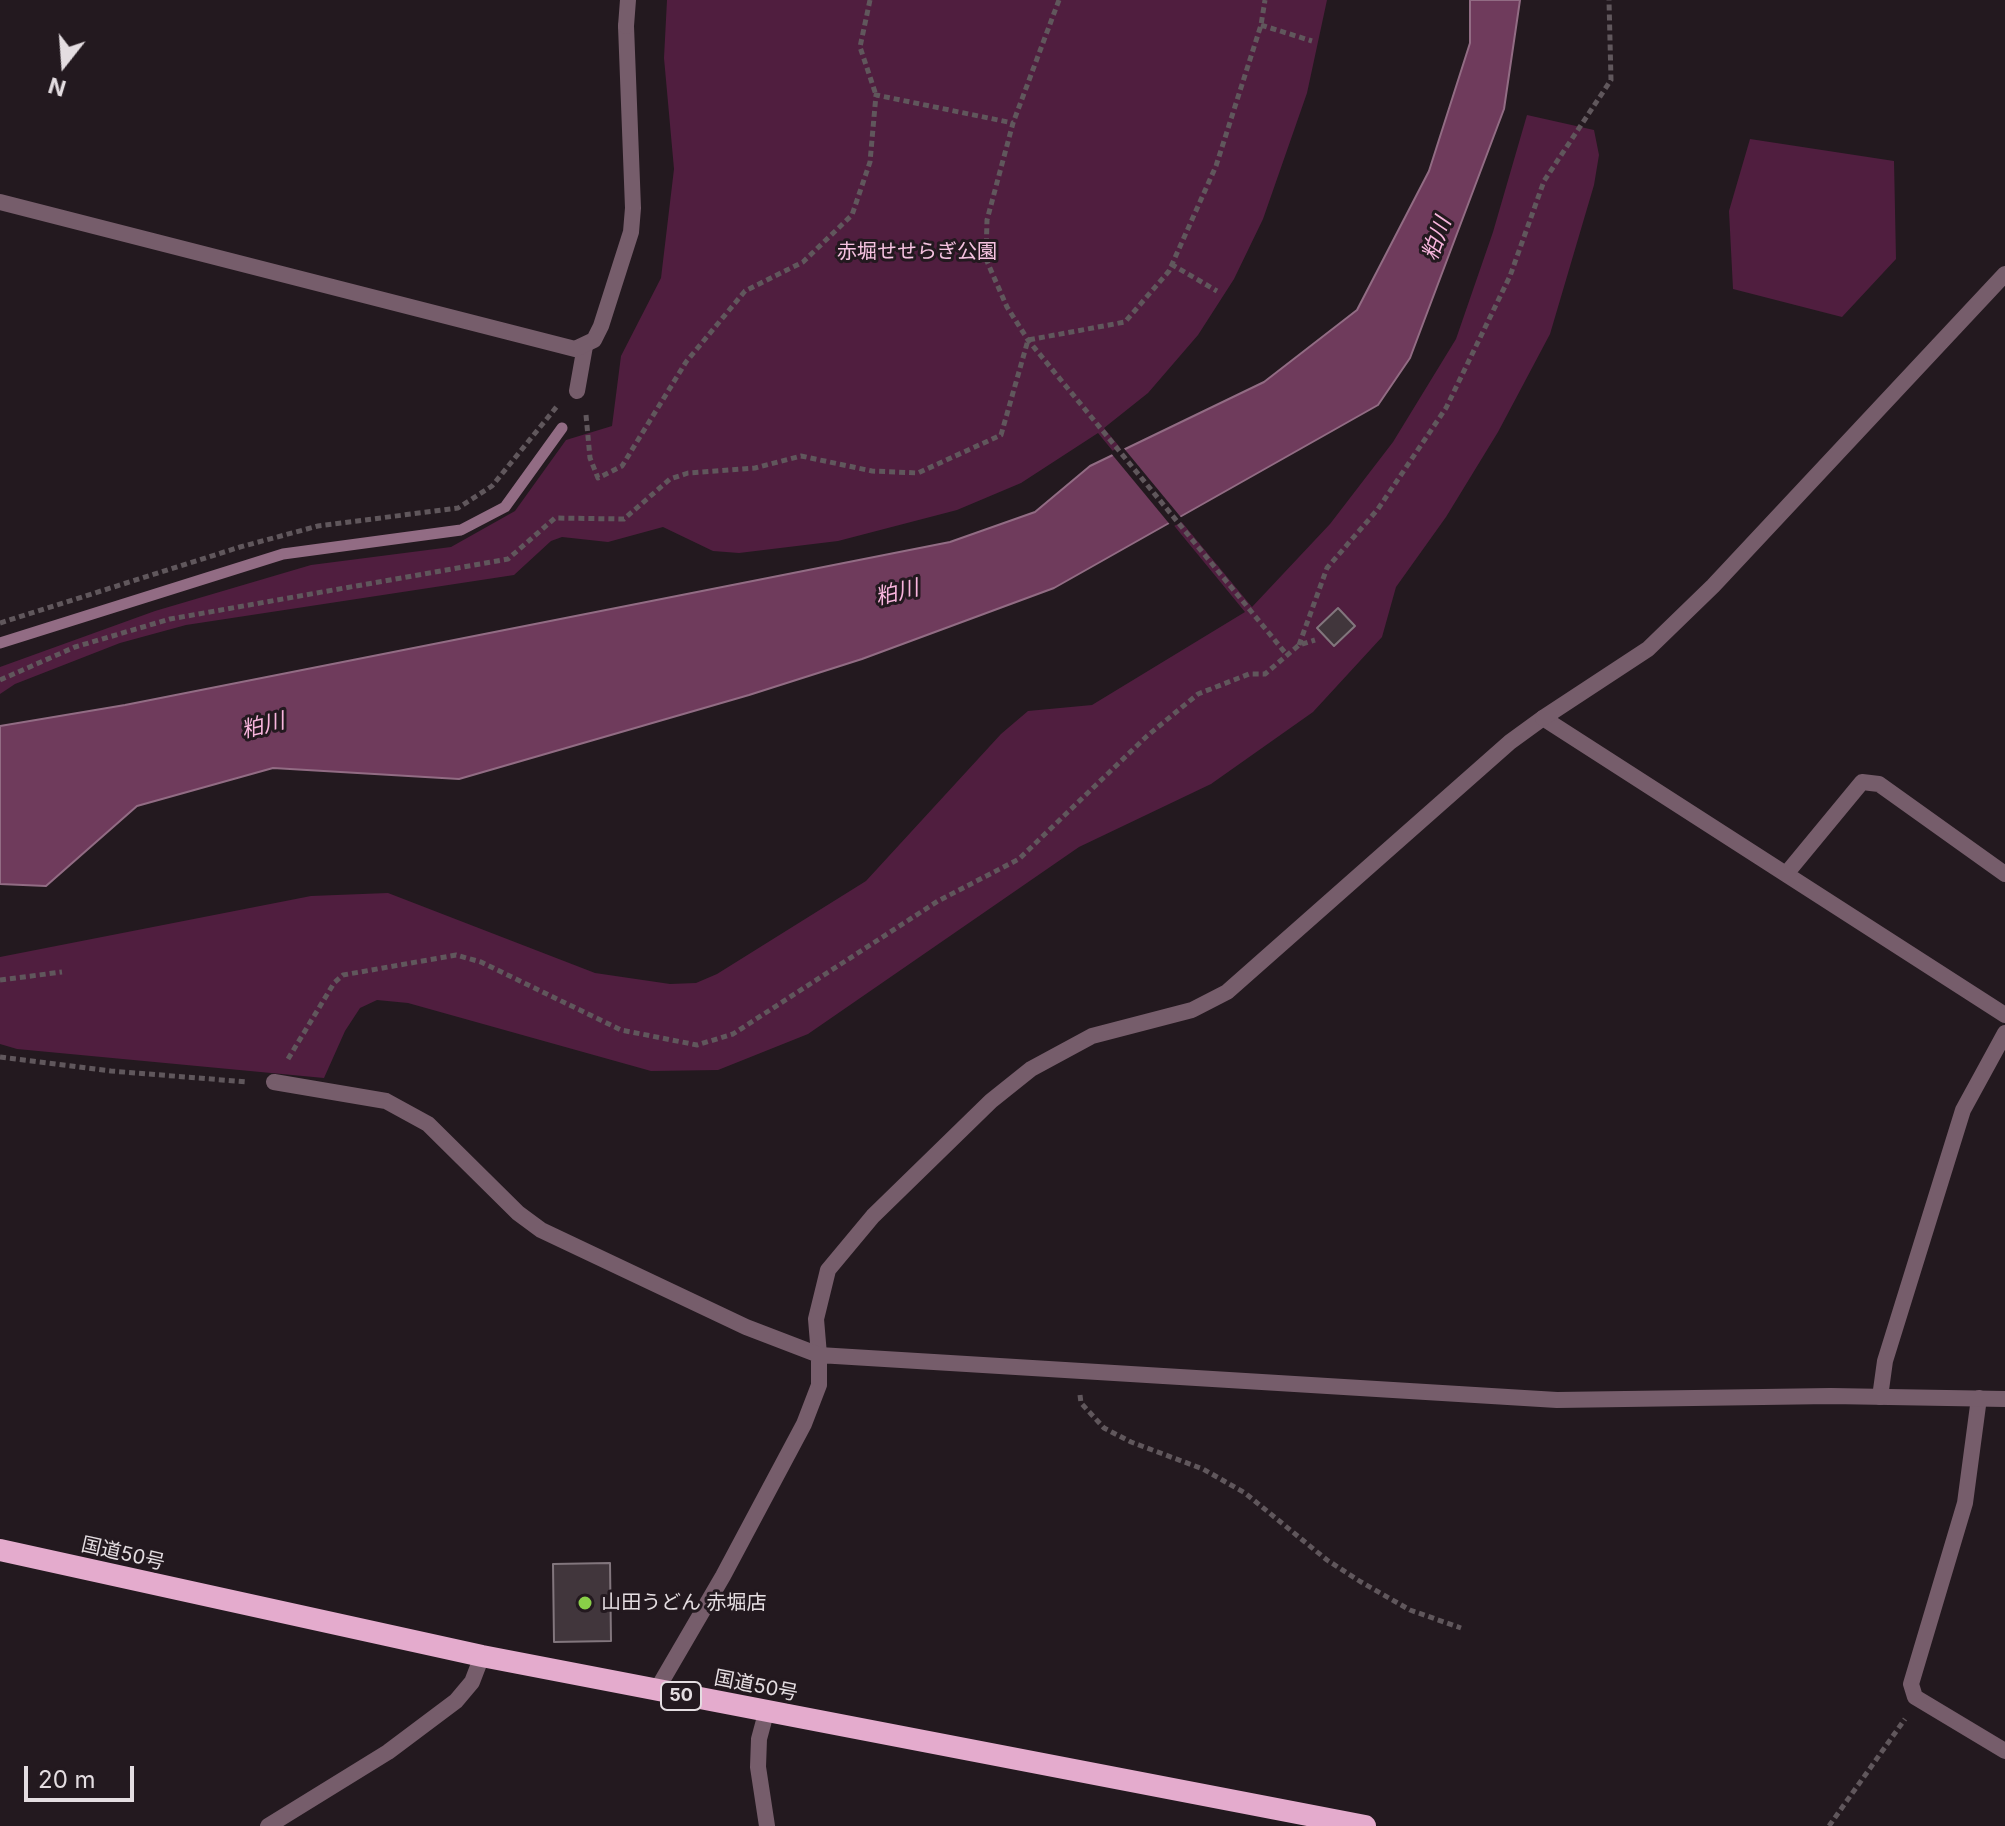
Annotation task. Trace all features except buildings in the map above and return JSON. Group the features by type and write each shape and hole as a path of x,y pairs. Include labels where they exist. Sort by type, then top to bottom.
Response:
{"highway":[{"name":"国道50号","path":"0,1550 482,1656 1365,1826"}],"street":[{"path":"0,202 575,349 585,346 594,340 612,300 631,232 628,0"},
{"path":"656,1691 723,1576 804,1424 819,1385 816,1319 828,1270 873,1216 991,1101 1031,1069 1092,1036 1192,1010 1227,992 1474,773 1543,718 1659,639 1713,586 2005,274"},
{"path":"577,391 585,346"},
{"path":"1543,718 2005,1015"},
{"path":"1786,874 1862,782 1879,784 2005,874"},
{"path":"1880,1397 1885,1361 1963,1110 2005,1033"},
{"path":"274,1082 386,1101 428,1124 518,1213 541,1230 746,1327 819,1355 1557,1400 2005,1399"},
{"path":"1979,1398 1965,1503 1911,1684 1915,1697 2005,1751"},
{"path":"268,1826 388,1752 456,1701 472,1682 482,1656"},
{"path":"766,1713 759,1739 758,1767 767,1826"}],"path":[{"path":"0,623 240,547 318,526 458,508 492,486 559,404 577,391 585,400 590,458 598,478 622,466 686,362 745,291 803,262 852,215 870,162 876,95 860,47 870,0"},
{"path":"1059,0 1013,123 987,220 986,259 1007,307 1046,364 1285,653"},
{"path":"1028,340 1125,322 1171,264 1216,166 1261,25 1265,0"},
{"path":"1299,645 1327,568 1394,486 1446,408 1510,276 1544,181 1611,80 1609,0"},
{"path":"1261,25 1312,41"},
{"path":"876,95 1013,123"},
{"path":"1171,264 1217,291"},
{"path":"0,680 75,647 170,619 508,559 555,518 624,519 670,479 688,473 755,468 801,456 872,471 918,473 1001,435 1028,340"},
{"path":"0,1057 231,1082 274,1082 334,983 343,975 456,955 481,962 621,1030 697,1045 733,1034 938,901 1019,859 1147,736 1198,694 1249,674 1265,674 1285,653 1315,640"},
{"path":"0,980 62,972"},
{"path":"1076,1371 1081,1403 1104,1428 1131,1442 1203,1469 1245,1493 1327,1560 1361,1582 1410,1610 1461,1628"},
{"path":"1829,1826 1909,1714 1915,1697"}],"green space":[{"name":"赤堀せせらぎ公園","path":"667,0 1327,0 1307,93 1263,219 1234,279 1198,335 1148,393 1104,428 1252,607 1330,524 1393,442 1456,339 1493,232 1527,115 1594,130 1599,155 1594,185 1550,334 1498,432 1446,517 1396,587 1382,637 1313,712 1211,784 1079,847 808,1034 718,1070 651,1071 408,1003 377,1000 360,1008 345,1031 324,1078 17,1049 0,1044 0,957 311,896 388,893 595,973 670,984 696,983 717,974 866,881 1001,734 1028,711 1092,705 1245,612 1098,433 1021,483 957,510 838,541 739,553 713,551 663,527 608,542 562,537 551,541 514,575 186,625 120,643 15,684 0,694 0,667 155,611 311,565 451,547 515,511 566,440 612,426 621,356 661,278 674,169 664,58"},
{"path":"1750,139 1894,161 1896,259 1842,317 1733,289 1729,211"}],"water":[{"name":"粕川","path":"1470,0 1520,0 1504,109 1410,358 1378,405 1054,588 862,659 459,779 273,768 137,806 46,886 0,884 0,726 125,705 950,542 1035,512 1090,466 1264,382 1357,310 1429,171 1470,43"}],"pier":[{"path":"1122,446 1184,521 1172,527 1110,452"}],"waterway":[{"path":"0,643 283,554 461,530 505,507 562,428"}],"place":[{"name":"山田うどん 赤堀店","path":"585,1603"}]}
